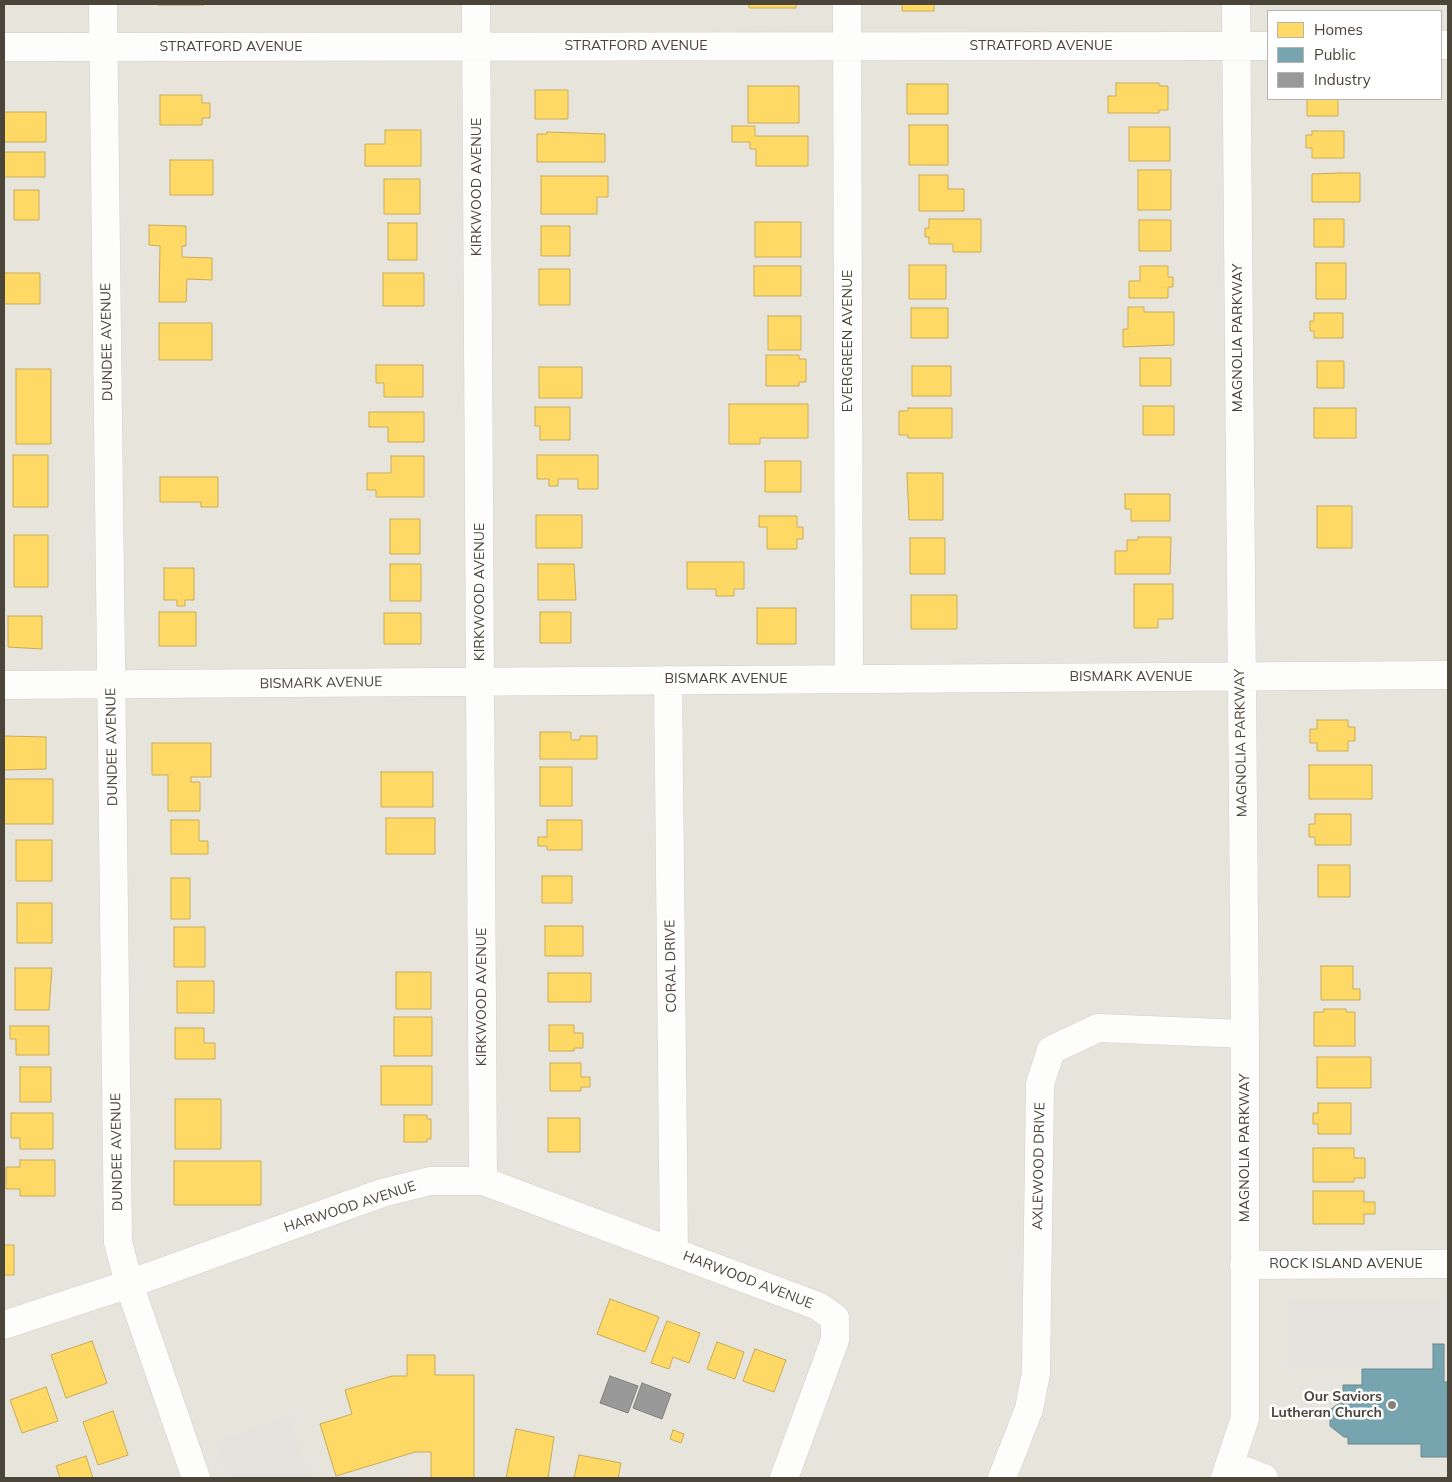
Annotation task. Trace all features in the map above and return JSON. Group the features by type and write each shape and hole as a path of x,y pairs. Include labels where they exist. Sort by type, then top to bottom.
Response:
{"street":[{"name":"DUNDEE AVENUE","path":"103,4 118,1242 129,1284 196,1478"},
{"name":"KIRKWOOD AVENUE","path":"476,4 483,1181"},
{"name":"EVERGREEN AVENUE","path":"847,4 849,679"},
{"name":"MAGNOLIA PARKWAY","path":"1227,1472 1245,1418 1245,1034 1240,676 1236,4"},
{"name":"STRATFORD AVENUE","path":"4,47 1267,46"},
{"name":"BISMARK AVENUE","path":"4,686 1448,674"},
{"name":"CORAL DRIVE","path":"668,680 674,1252"},
{"name":"AXLEWOOD DRIVE","path":"1002,1478 1029,1409 1036,1373 1040,1084 1051,1050 1098,1028 1245,1034"},
{"name":"HARWOOD AVENUE","path":"4,1325 129,1284 382,1193 430,1181 483,1181 818,1306 835,1318 835,1340 784,1478"},
{"name":"ROCK ISLAND AVENUE","path":"1244,1265 1448,1264"},
{"path":"1227,1472 1264,1478"}],"shaded area":[{"path":"4,4 1448,4 1448,1478 4,1478"},
{"path":"1288,1302 1448,1302 1448,1368 1288,1368"},
{"path":"289,1414 311,1478 228,1478 215,1442"}],"building: Homes":[{"path":"204,4 204,5 157,5"},
{"path":"749,4 796,4 796,8 749,8"},
{"path":"902,4 934,4 934,11 902,11"},
{"path":"1116,83 1159,83 1159,86 1168,86 1168,110 1159,110 1159,113 1108,113 1108,96 1116,96"},
{"path":"907,84 948,84 948,114 907,114"},
{"path":"748,86 799,86 799,123 748,123"},
{"path":"535,90 568,90 568,119 535,119"},
{"path":"160,95 202,95 202,103 210,103 210,118 202,118 202,125 160,125"},
{"path":"1307,100 1338,100 1338,116 1307,116"},
{"path":"4,112 46,112 46,142 4,142"},
{"path":"909,125 948,125 948,165 909,165"},
{"path":"732,126 755,126 755,136 808,136 808,166 756,166 756,149 750,149 750,142 732,142"},
{"path":"1129,127 1170,127 1170,161 1129,161"},
{"path":"385,130 421,130 421,166 365,166 365,144 385,144"},
{"path":"1312,131 1344,131 1344,158 1312,158 1312,148 1306,148 1306,135 1312,135"},
{"path":"547,132 605,134 605,162 537,162 537,134 547,134"},
{"path":"4,152 45,152 45,177 4,177"},
{"path":"170,160 213,160 213,195 170,195"},
{"path":"1138,170 1171,170 1171,210 1138,210"},
{"path":"1360,173 1360,202 1312,202 1312,174"},
{"path":"919,175 948,175 948,189 964,189 964,211 919,211"},
{"path":"541,176 608,176 608,197 597,197 597,214 541,214"},
{"path":"384,179 420,179 420,214 384,214"},
{"path":"14,190 39,190 39,220 14,220"},
{"path":"929,219 981,219 981,252 953,252 953,244 929,244 929,237 925,237 925,228 929,228"},
{"path":"1314,219 1344,219 1344,247 1314,247"},
{"path":"1139,220 1171,220 1171,251 1139,251"},
{"path":"755,222 801,222 801,257 755,257"},
{"path":"388,223 417,223 417,260 388,260"},
{"path":"149,225 186,226 186,246 182,246 182,257 212,258 212,280 187,279 186,302 159,302 160,246 149,245"},
{"path":"541,226 570,226 570,256 541,256"},
{"path":"1316,263 1346,263 1346,299 1316,299"},
{"path":"909,265 946,265 946,299 909,299"},
{"path":"754,266 801,266 801,296 754,296"},
{"path":"1140,266 1168,266 1168,277 1173,277 1173,287 1168,287 1168,298 1129,298 1129,281 1140,281"},
{"path":"539,269 570,269 570,305 539,305"},
{"path":"4,273 40,273 40,304 4,304"},
{"path":"383,273 424,273 424,306 383,306"},
{"path":"1128,307 1144,307 1144,312 1174,312 1174,345 1123,347 1123,329 1128,329"},
{"path":"911,308 948,308 948,338 911,338"},
{"path":"1314,313 1343,313 1343,338 1314,338 1314,331 1310,331 1310,321 1314,321"},
{"path":"768,316 801,316 801,350 768,350"},
{"path":"159,323 212,323 212,360 159,360"},
{"path":"766,355 799,355 799,359 806,359 806,382 799,382 799,386 766,386"},
{"path":"1140,358 1171,358 1171,386 1140,386"},
{"path":"1317,361 1344,361 1344,388 1317,388"},
{"path":"376,365 423,365 423,397 384,397 384,383 376,383"},
{"path":"912,366 951,366 951,396 912,396"},
{"path":"539,367 582,367 582,398 539,398"},
{"path":"16,369 51,369 51,444 16,444"},
{"path":"729,404 808,404 808,438 760,438 760,444 729,444"},
{"path":"1143,406 1174,406 1174,435 1143,435"},
{"path":"535,407 570,407 570,440 540,440 540,426 535,426"},
{"path":"908,408 952,408 952,438 908,438 908,435 899,435 899,411 908,411"},
{"path":"1314,408 1356,408 1356,438 1314,438"},
{"path":"369,412 424,412 424,442 388,442 388,427 369,427"},
{"path":"13,455 48,455 48,507 13,507"},
{"path":"537,455 598,455 598,489 578,489 578,479 558,479 558,486 549,486 549,479 537,479"},
{"path":"391,456 424,456 424,497 376,497 376,490 367,490 367,473 391,473"},
{"path":"765,461 801,461 801,492 765,492"},
{"path":"907,473 943,473 943,520 909,520"},
{"path":"160,477 218,477 218,507 201,507 201,502 160,502"},
{"path":"1125,494 1170,494 1170,521 1131,521 1131,509 1125,509"},
{"path":"1317,506 1352,506 1352,548 1317,548"},
{"path":"536,515 582,515 582,548 536,548"},
{"path":"759,516 797,516 797,527 803,527 803,539 797,539 797,549 767,549 767,527 759,527"},
{"path":"390,519 420,519 420,554 390,554"},
{"path":"14,535 48,535 48,587 14,587"},
{"path":"1138,537 1171,537 1170,574 1115,574 1115,551 1127,551 1127,540 1138,540"},
{"path":"910,538 945,538 945,574 910,574"},
{"path":"687,562 744,562 744,589 734,589 734,596 716,596 716,589 687,589"},
{"path":"390,564 421,564 421,601 390,601"},
{"path":"538,564 574,564 576,600 538,600"},
{"path":"164,568 194,568 194,600 185,600 185,606 177,606 177,600 164,600"},
{"path":"1134,584 1173,584 1173,619 1158,619 1158,628 1134,628"},
{"path":"911,595 957,595 957,629 911,629"},
{"path":"757,608 796,608 796,644 757,644"},
{"path":"159,612 196,612 196,646 159,646"},
{"path":"540,612 571,612 571,643 540,643"},
{"path":"384,613 421,613 421,644 384,644"},
{"path":"8,616 42,616 42,649 8,647"},
{"path":"1317,720 1348,720 1348,727 1355,727 1355,741 1348,741 1348,751 1317,751 1317,743 1310,743 1310,729 1317,729"},
{"path":"540,732 571,732 571,740 580,740 580,736 597,736 597,759 540,759"},
{"path":"4,736 46,737 46,769 4,770"},
{"path":"152,743 211,743 211,777 191,777 191,782 200,782 200,811 168,811 168,775 152,775"},
{"path":"1309,765 1372,765 1372,799 1309,799"},
{"path":"540,767 572,767 572,806 540,806"},
{"path":"381,772 433,772 433,807 381,807"},
{"path":"4,779 53,779 53,824 4,824"},
{"path":"1315,814 1351,814 1351,845 1315,845 1315,837 1309,837 1309,824 1315,824"},
{"path":"386,818 435,818 435,854 386,854"},
{"path":"171,820 199,820 199,841 208,841 208,854 171,854"},
{"path":"547,820 582,820 582,850 547,850 547,846 538,846 538,837 547,837"},
{"path":"16,840 52,840 52,881 16,881"},
{"path":"1318,865 1350,865 1350,897 1318,897"},
{"path":"542,876 572,876 572,903 542,903"},
{"path":"171,878 190,878 190,919 171,919"},
{"path":"17,903 52,903 52,943 17,943"},
{"path":"545,926 583,926 583,956 545,956"},
{"path":"174,927 205,927 205,967 174,967"},
{"path":"1321,966 1353,966 1353,989 1360,989 1360,1000 1321,1000"},
{"path":"15,968 52,968 49,1010 15,1010"},
{"path":"396,972 431,972 431,1009 396,1009"},
{"path":"548,973 591,973 591,1002 548,1002"},
{"path":"177,981 214,981 214,1013 177,1013"},
{"path":"1324,1009 1346,1009 1346,1012 1355,1012 1355,1046 1314,1046 1314,1012 1324,1012"},
{"path":"394,1017 432,1017 432,1056 394,1056"},
{"path":"549,1025 574,1025 574,1033 583,1033 583,1048 574,1048 574,1051 549,1051"},
{"path":"10,1026 49,1026 49,1055 16,1055 16,1039 10,1039"},
{"path":"175,1028 204,1028 204,1043 215,1043 215,1059 175,1059"},
{"path":"1317,1057 1371,1057 1371,1088 1317,1088"},
{"path":"550,1063 581,1063 581,1077 590,1077 590,1087 581,1087 581,1091 550,1091"},
{"path":"381,1066 432,1066 432,1105 381,1105"},
{"path":"20,1067 51,1067 51,1102 20,1102"},
{"path":"175,1099 221,1099 221,1149 175,1149"},
{"path":"1318,1103 1351,1103 1351,1134 1318,1134 1318,1124 1313,1124 1313,1113 1318,1113"},
{"path":"11,1113 53,1113 53,1149 20,1149 20,1138 11,1138"},
{"path":"404,1115 427,1115 427,1119 431,1119 431,1139 427,1139 427,1142 404,1142"},
{"path":"548,1118 580,1118 580,1152 548,1152"},
{"path":"1313,1148 1354,1148 1354,1158 1365,1158 1365,1178 1354,1178 1354,1182 1313,1182"},
{"path":"20,1160 55,1160 55,1196 20,1196 20,1189 6,1189 6,1167 20,1167"},
{"path":"174,1161 261,1161 261,1205 174,1205"},
{"path":"1313,1191 1364,1191 1364,1202 1375,1202 1375,1214 1364,1214 1364,1224 1313,1224"},
{"path":"4,1245 14,1245 14,1275 4,1275"},
{"path":"610,1299 659,1317 645,1352 597,1334"},
{"path":"667,1321 700,1333 689,1363 673,1357 669,1369 651,1363"},
{"path":"92,1341 107,1383 66,1398 51,1355"},
{"path":"717,1342 744,1352 735,1379 707,1369"},
{"path":"755,1349 786,1360 774,1392 743,1381"},
{"path":"407,1355 435,1355 435,1375 474,1375 474,1478 431,1478 431,1452 415,1452 336,1476 320,1424 352,1414 345,1390 392,1376 407,1376"},
{"path":"46,1387 58,1421 22,1433 10,1400"},
{"path":"113,1411 128,1455 98,1465 83,1422"},
{"path":"516,1429 554,1437 548,1478 506,1478"},
{"path":"673,1430 684,1434 681,1443 670,1439"},
{"path":"579,1455 621,1463 618,1478 574,1478"},
{"path":"86,1456 93,1478 60,1478 56,1466"}],"building: Public":[{"name":"Our Saviors Lutheran Church","path":"1433,1344 1444,1344 1444,1382 1448,1382 1448,1457 1421,1457 1421,1444 1348,1444 1348,1437 1344,1437 1330,1426 1330,1410 1343,1400 1343,1385 1362,1385 1362,1369 1433,1369"}],"building: Industry":[{"path":"610,1376 638,1386 628,1413 600,1403"},
{"path":"642,1383 671,1394 662,1419 633,1408"}],"place":[{"name":"Our Saviors Lutheran Church","path":"1392,1405"}]}
